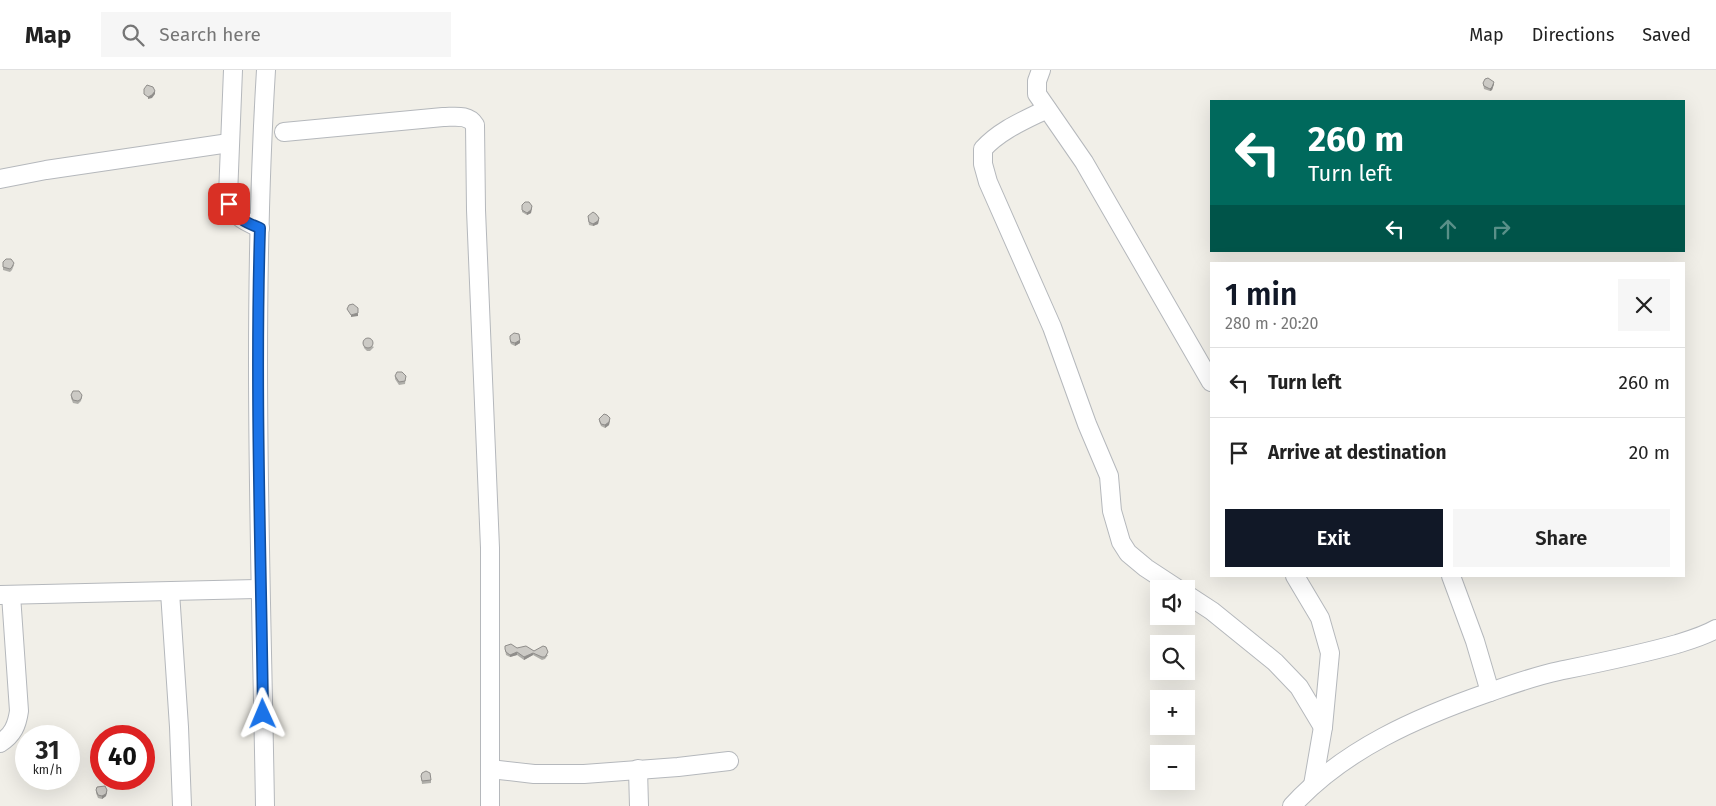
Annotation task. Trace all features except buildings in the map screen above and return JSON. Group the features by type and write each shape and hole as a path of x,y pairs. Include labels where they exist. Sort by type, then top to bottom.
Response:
{"street":[{"path":"233,70 229,143 229,204 236,216 244,222 260,228"},
{"path":"264,806 257,332 266,70"},
{"path":"1041,70 1037,81 1038,94 1084,162 1210,380"},
{"path":"1047,109 1010,127 988,143 983,149 983,164 996,200 1052,327 1087,424 1110,476 1112,511 1121,542 1128,553 1164,580"},
{"path":"284,132 443,117 466,118 475,125 476,210 490,548 490,806"},
{"path":"0,179 46,170 229,143"},
{"path":"1296,577 1320,618 1330,653 1323,727 1313,785"},
{"path":"1451,577 1475,641 1490,692"},
{"path":"0,743 16,727 19,711 5,595 260,589"},
{"path":"170,592 182,806"},
{"path":"1195,600 1212,611 1275,662 1300,687 1323,727"},
{"path":"1292,806 1326,774 1361,749 1416,720 1457,703 1537,676 1668,646 1697,638 1716,629"},
{"path":"490,770 534,774 584,774 694,766 729,761"},
{"path":"638,769 639,806"}],"route":[{"path":"229,204 236,216 244,222 260,228 257,323 263,714"}]}
